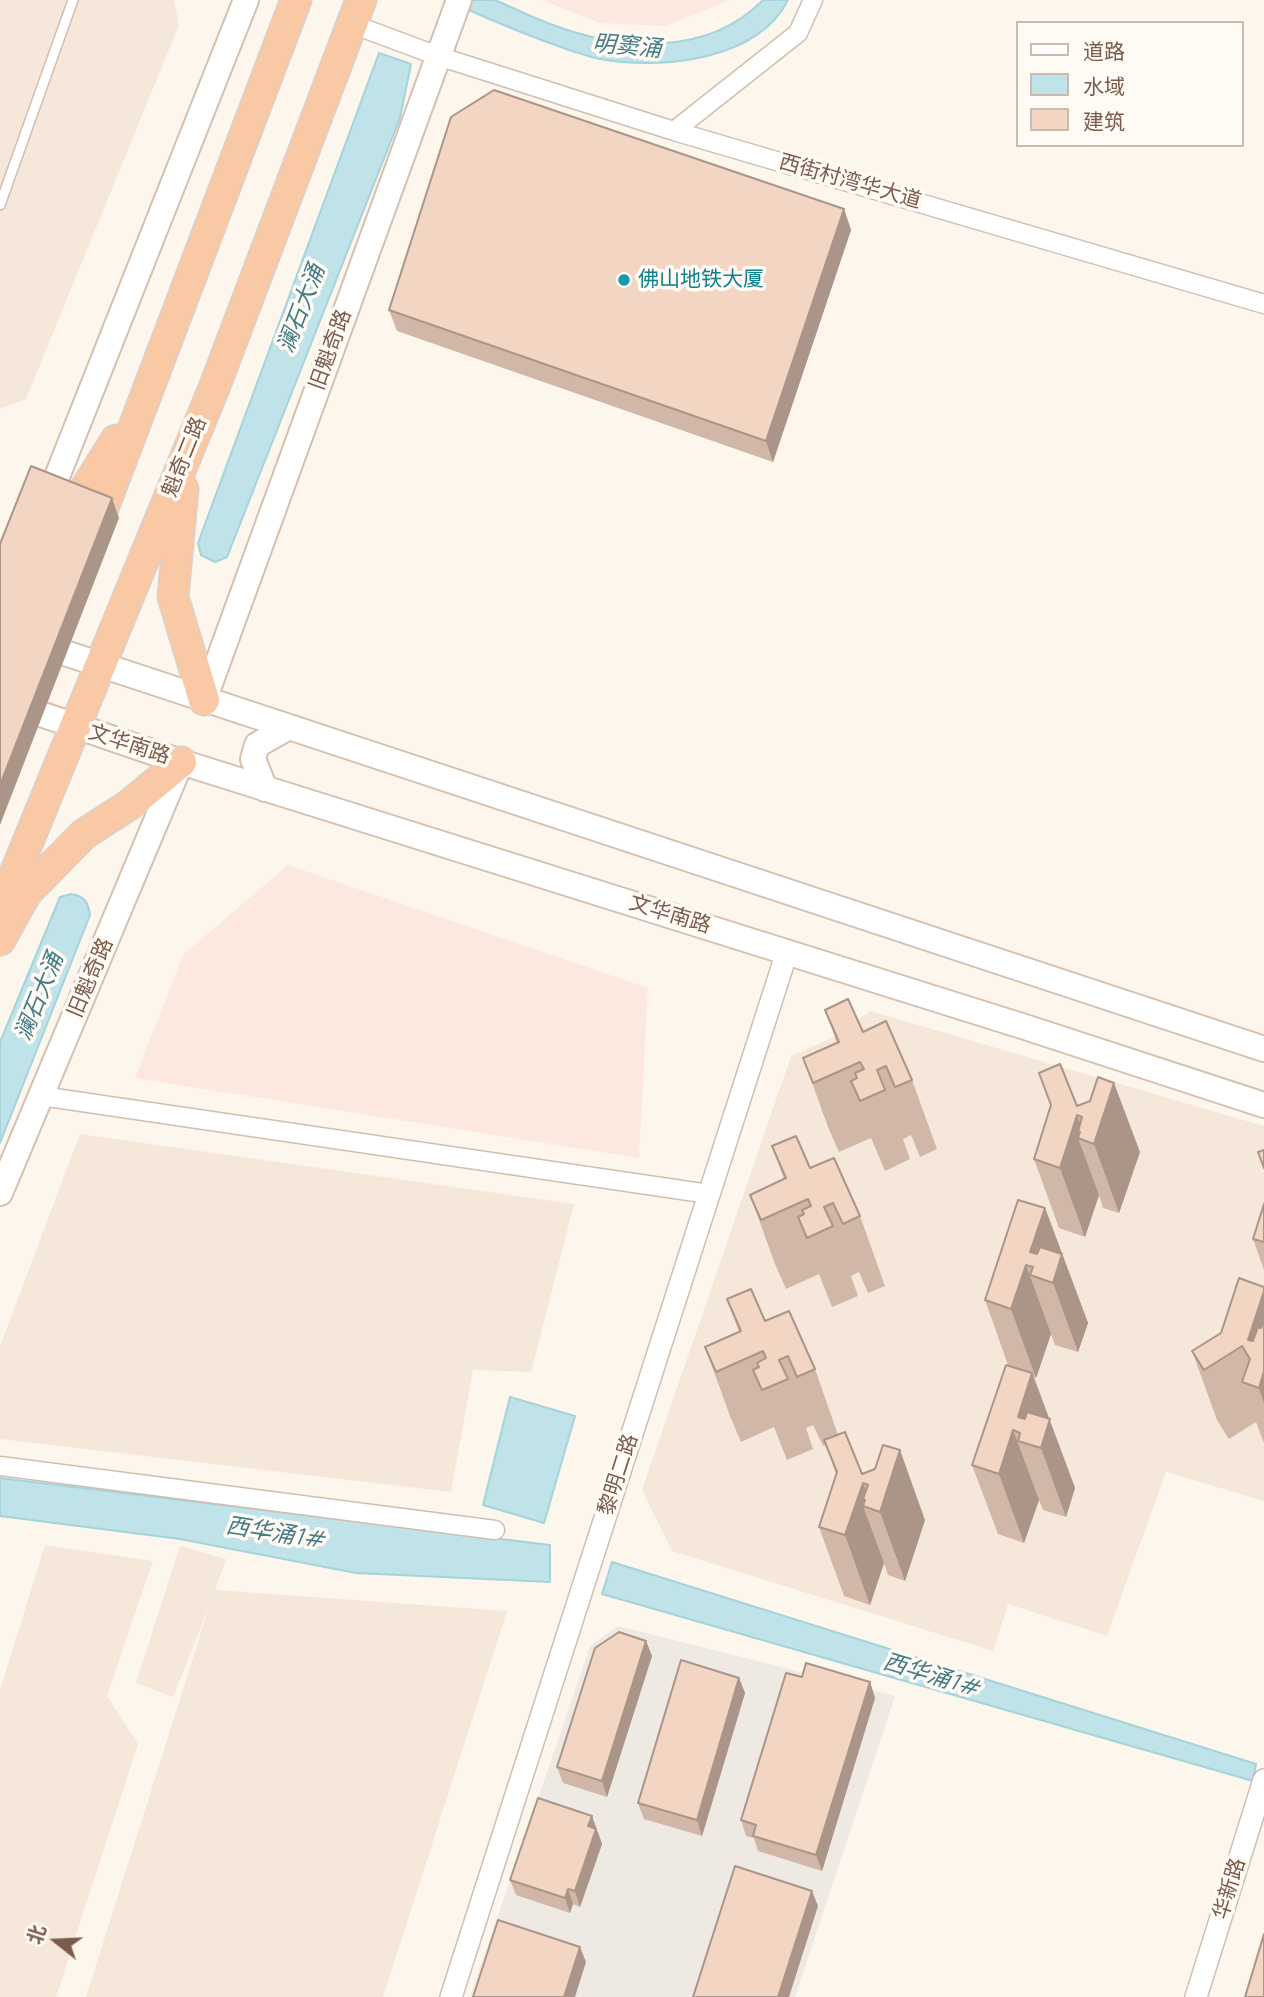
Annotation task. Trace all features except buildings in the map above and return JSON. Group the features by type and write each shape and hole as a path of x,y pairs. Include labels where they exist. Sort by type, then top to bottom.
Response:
{"highway":[{"path":"83,561 296,0"},
{"name":"魁奇二路","path":"0,910 214,388 356,12"},
{"path":"0,573 27,554 71,512 125,423 163,353"},
{"path":"186,454 173,597 204,700"},
{"path":"0,940 26,892 84,834 129,805 181,762"}],"main road":[{"path":"27,554 246,0"},
{"name":"旧魁奇路","path":"204,700 459,0"},
{"path":"0,634 33,682 100,666 1264,1049"},
{"name":"文华南路","path":"33,682 75,727 1264,1105"},
{"path":"265,789 253,759 257,745 287,728"},
{"name":"旧魁奇路","path":"0,1193 181,762"}],"street":[{"path":"674,131 798,33 813,0"},
{"name":"西街村湾华大道","path":"356,12 438,56 674,131 1264,304"},
{"name":"黎明二路","path":"451,1997 787,952"},
{"path":"41,1096 709,1194"},
{"path":"0,1466 495,1530"},
{"name":"华新路","path":"1196,1997 1264,1780"}],"lane":[{"path":"0,205 73,0"}],"shaded area":[{"path":"0,0 174,0 179,25 26,399 0,409"},
{"path":"542,0 730,0 665,26 600,23"},
{"path":"288,865 648,988 639,1158 135,1078 183,955"},
{"path":"870,1011 1264,1126 1264,1501 1166,1472 1107,1636 1008,1604 993,1651 672,1551 642,1490 791,1056 832,1038"},
{"path":"80,1134 574,1204 531,1372 473,1370 451,1492 0,1439 0,1346"},
{"path":"45,1545 153,1561 107,1696 138,1744 56,1997 0,1997 0,1690"},
{"path":"180,1546 226,1559 215,1590 507,1611 383,1997 86,1997 209,1607 173,1697 136,1683"},
{"path":"618,1626 895,1696 795,1997 470,1997 590,1646"}],"water":[{"name":"明窦涌","path":"472,0 496,1 580,34 607,40 663,43 691,39 717,31 741,18 763,0 788,0 773,20 754,36 731,48 678,61 650,63 600,59 569,50 469,10"},
{"name":"澜石大涌","path":"379,53 411,64 400,118 227,557 215,562 201,555 198,543"},
{"name":"澜石大涌","path":"71,894 85,900 90,915 0,1143 0,1042 60,897"},
{"path":"510,1397 575,1416 544,1523 483,1505"},
{"name":"西华涌1#","path":"0,1478 550,1545 550,1582 356,1573 180,1539 0,1516"},
{"name":"西华涌1#","path":"612,1562 1256,1764 1253,1781 602,1594"}],"place":[{"name":"佛山地铁大厦","path":"624,280"}]}
